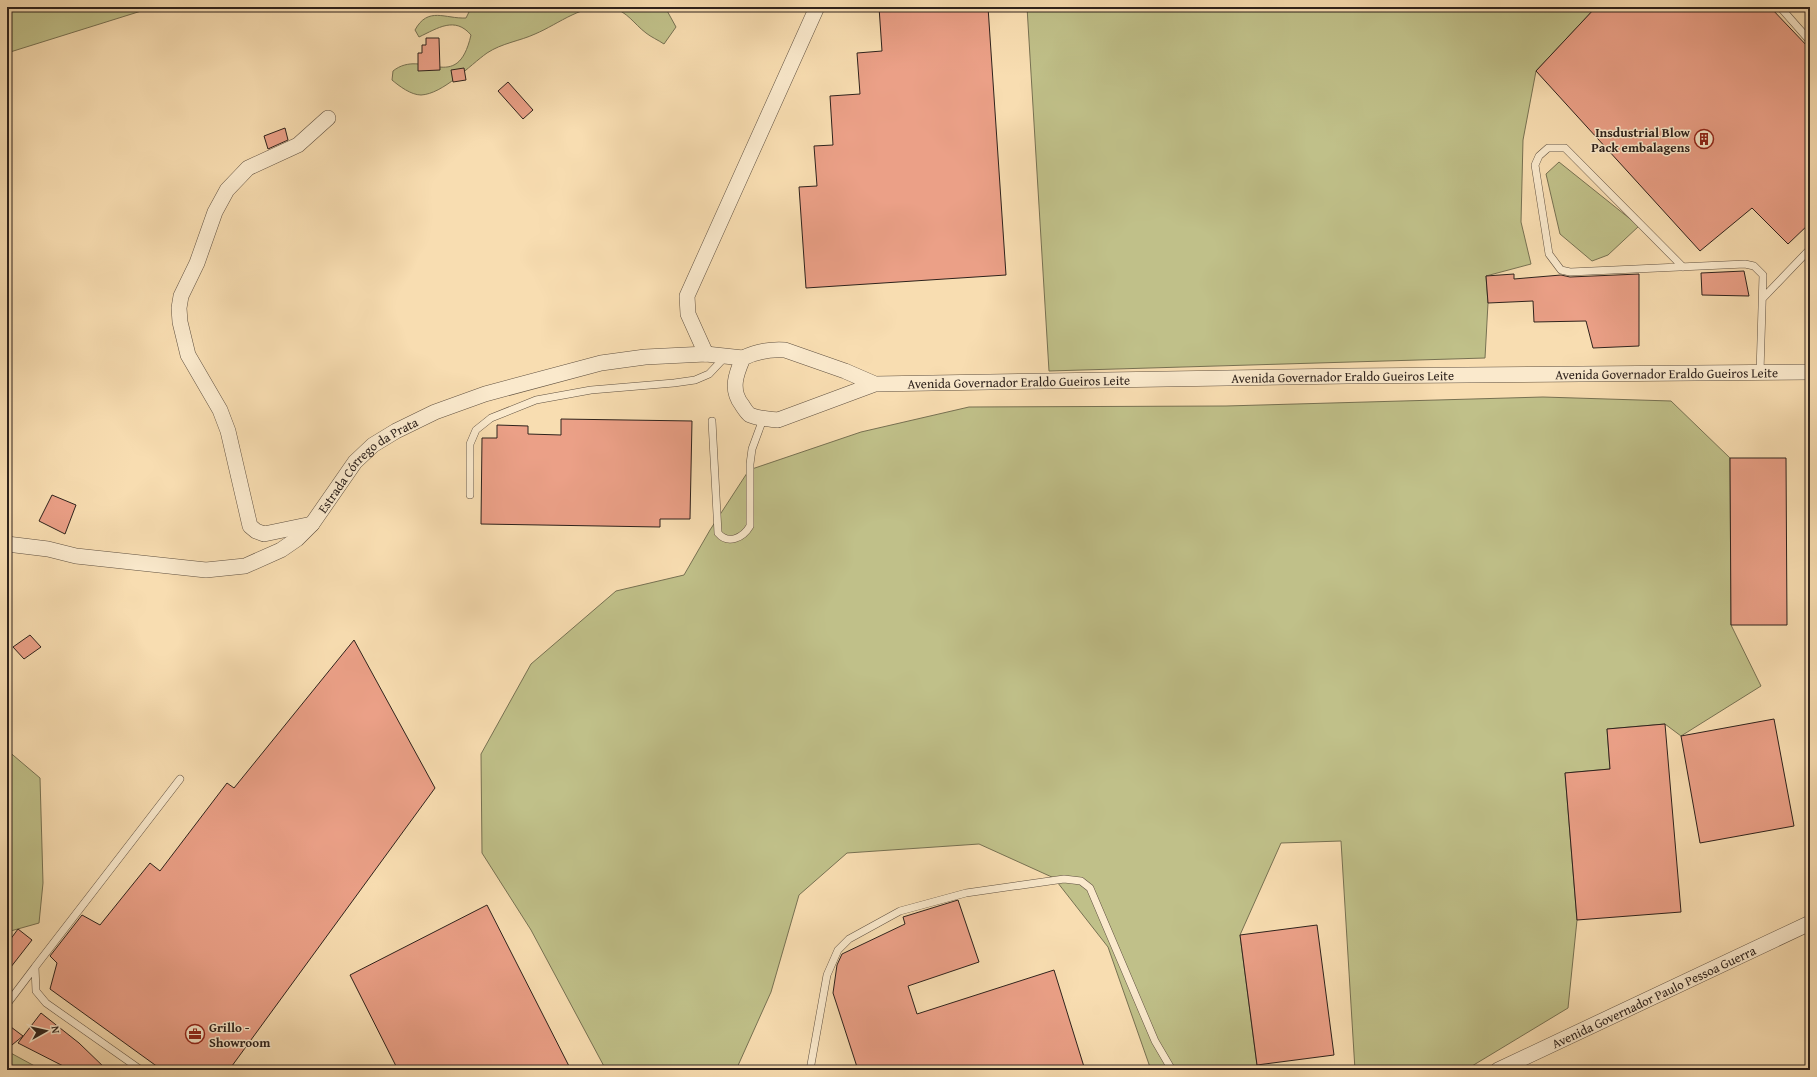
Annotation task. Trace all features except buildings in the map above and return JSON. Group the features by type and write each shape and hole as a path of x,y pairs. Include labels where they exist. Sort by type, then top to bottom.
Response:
{"street":[{"path":"706,354 688,314 687,296 817,7"},
{"path":"312,524 264,534 256,531 250,526 228,431 220,410 188,355 180,322 179,308 182,296 197,263 215,212 228,190 248,168 298,145 328,118"},
{"name":"Avenida Governador Eraldo Gueiros Leite","path":"743,358 767,350 785,350 844,371 875,384"},
{"name":"Estrada Córrego da Prata","path":"7,544 48,549 76,556 206,570 245,566 281,550 297,539 312,524 355,462 373,445 396,431 435,412 485,394 601,363 645,357 706,354 743,358"},
{"path":"743,358 735,375 734,391 749,414 763,419"},
{"name":"Avenida Governador Eraldo Gueiros Leite","path":"763,419 778,420 875,384 1331,376 1810,372"},
{"name":"Avenida Governador Paulo Pessoa Guerra","path":"1498,1070 1810,923"}],"lane":[{"path":"1780,7 1810,41"},
{"path":"1683,266 1565,148 1548,148 1539,156 1535,165 1549,254 1561,270 1570,272 1683,266 1745,264 1754,266 1763,275 1764,298 1760,372"},
{"path":"1764,298 1810,249"},
{"path":"470,495 470,444 476,430 492,418 536,400 591,390 695,380 709,374 726,356"},
{"path":"712,421 718,532 720,535 732,539 740,538 746,534 750,526 750,464 752,450 763,419"},
{"path":"7,1004 180,779"},
{"path":"810,1070 827,975 838,950 849,939 900,911 966,893 1064,879 1081,881 1090,888 1155,1041 1172,1070"},
{"path":"35,967 36,991 46,1003 141,1070"}],"green space":[{"path":"7,7 154,7 7,53"},
{"path":"467,7 601,7 592,8 572,15 544,30 523,39 505,44 487,53 456,78 438,90 417,95 409,92 392,80 393,71 404,65 416,64 448,67 457,63 465,53 471,35 465,29 453,25 440,27 419,37 415,30 420,23 431,16 438,15 466,18 470,10"},
{"path":"602,7 665,7 676,27 664,44 646,33 622,12 612,8"},
{"path":"1027,7 1596,7 1536,71 1523,140 1521,222 1531,264 1486,276 1488,303 1485,358 1049,371"},
{"path":"1559,162 1639,226 1608,255 1592,261 1560,234 1546,174"},
{"path":"1543,397 1671,401 1730,458 1731,625 1761,686 1681,736 1665,724 1607,729 1610,769 1565,773 1577,920 1568,1008 1472,1066 1461,1070 1355,1070 1341,841 1281,843 1240,935 1257,1065 1255,1070 1151,1070 1108,947 1054,878 979,844 847,853 799,895 771,992 736,1070 606,1070 531,930 482,853 481,754 531,664 616,591 684,575 710,530 749,470 861,432 969,407 1226,406"},
{"path":"7,750 40,778 43,883 39,923 7,932"},
{"path":"7,1051 42,1070 7,1070"}],"place":[{"name":"Insdustrial Blow Pack embalagens","path":"1704,139"},
{"name":"Grillo - Showroom","path":"195,1034"}]}
